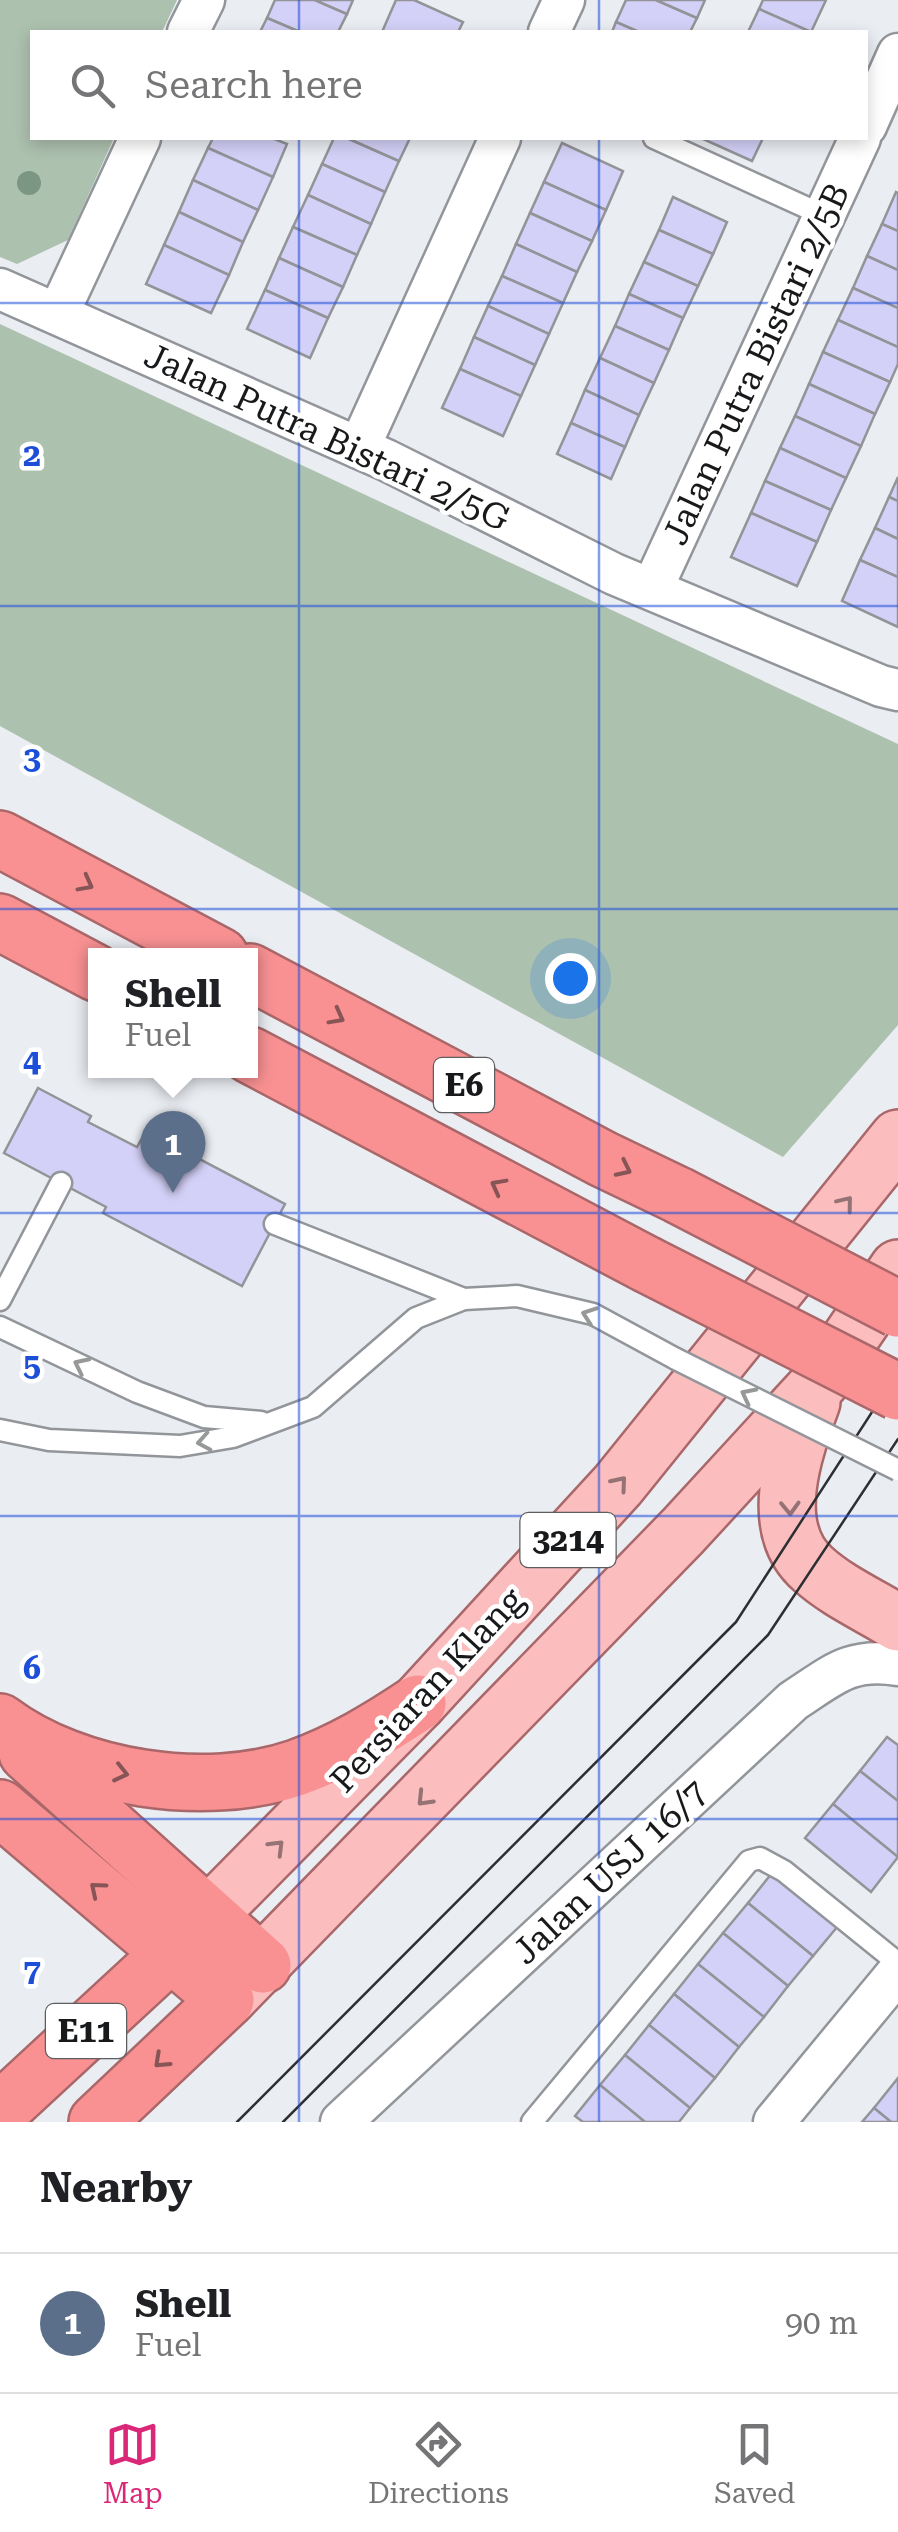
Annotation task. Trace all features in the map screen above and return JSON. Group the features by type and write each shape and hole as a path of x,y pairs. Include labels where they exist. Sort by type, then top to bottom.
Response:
{"highway":[{"path":"0,839 205,948"},
{"path":"0,922 88,969"},
{"name":"E6","path":"258,976 603,1159 898,1309"},
{"name":"E6","path":"258,1059 898,1392"},
{"path":"0,1726 81,1764 151,1780 222,1782 292,1769 359,1742 418,1702"},
{"path":"0,1726 190,1934 244,1983"},
{"path":"0,1808 190,1934"},
{"name":"E11","path":"0,2111 190,1934"},
{"name":"E11","path":"97,2122 244,1983"}],"main road":[{"name":"Persiaran Klang","path":"190,1934 418,1702 618,1485 898,1138"},
{"name":"Persiaran Klang","path":"244,1983 682,1531 820,1381 898,1268"},
{"path":"820,1381 789,1470 789,1522 797,1548 812,1569 898,1622"}],"street":[{"path":"189,30 204,0"},
{"path":"550,30 564,0"},
{"path":"868,122 898,54"},
{"path":"58,314 139,140"},
{"path":"359,448 499,140"},
{"name":"Jalan Putra Bistari 2/5B","path":"652,590 859,140"},
{"name":"Jalan Putra Bistari 2/5G","path":"0,289 359,448 652,590 880,686 898,690"},
{"name":"Jalan USJ 16/7","path":"342,2122 793,1701 840,1670 872,1661 898,1666"},
{"path":"774,2122 898,1972"}],"lane":[{"path":"658,140 825,216"},
{"path":"0,1300 61,1183"},
{"path":"275,1224 464,1299"},
{"path":"0,1430 50,1440 180,1446 233,1437 313,1407 416,1318 464,1299 516,1296 593,1314 898,1470"},
{"path":"0,1326 136,1392 204,1417 272,1423"},
{"path":"532,2122 749,1861 760,1858 784,1871 898,1963"}],"green space":[{"path":"0,0 177,0 163,30 30,30 30,140 113,140 68,240 17,264 0,257"},
{"path":"0,324 898,744 898,1025 783,1157 0,726"}],"building":[{"path":"275,0 315,0 347,14 339,30 295,30 267,18"},
{"path":"315,0 353,0 347,14"},
{"path":"396,0 414,0 463,22 459,30 383,30"},
{"path":"626,0 656,0 697,18 691,30 634,30 616,22"},
{"path":"656,0 705,0 697,18"},
{"path":"763,0 826,0 812,30 759,9"},
{"path":"759,9 806,30 749,30"},
{"path":"267,18 295,30 261,30"},
{"path":"616,22 634,30 613,30"},
{"path":"212,140 277,140 287,144 273,177 208,148"},
{"path":"333,140 352,140 399,161 385,192 322,164"},
{"path":"352,140 409,140 399,161"},
{"path":"705,140 762,140 752,161"},
{"path":"562,143 623,171 606,210 544,182"},
{"path":"208,148 273,177 258,210 193,180"},
{"path":"322,164 385,192 371,224 308,195"},
{"path":"193,180 258,210 243,242 179,212"},
{"path":"544,182 606,210 592,241 530,213"},
{"path":"898,193 898,231 882,224"},
{"path":"308,195 371,224 357,255 293,227"},
{"path":"673,197 727,222 713,254 659,230"},
{"path":"179,212 243,242 229,275 164,245"},
{"path":"530,213 592,241 577,272 516,244"},
{"path":"882,224 898,231 898,270 867,256"},
{"path":"293,227 357,255 343,287 279,258"},
{"path":"659,230 713,254 698,286 644,262"},
{"path":"516,244 577,272 563,303 502,276"},
{"path":"164,245 229,275 211,313 146,284"},
{"path":"867,256 898,270 898,308 853,288"},
{"path":"279,258 343,287 328,318 265,290"},
{"path":"644,262 698,286 683,318 629,294"},
{"path":"502,276 563,303 549,334 488,306"},
{"path":"853,288 898,308 898,347 838,320"},
{"path":"265,290 328,318 310,358 247,329"},
{"path":"629,294 683,318 669,350 615,326"},
{"path":"488,306 549,334 535,365 474,337"},
{"path":"838,320 898,347 898,364 890,382 823,352"},
{"path":"615,326 669,350 654,383 600,358"},
{"path":"474,337 535,365 521,396 460,369"},
{"path":"823,352 890,382 875,414 809,384"},
{"path":"600,358 654,383 639,415 585,390"},
{"path":"460,369 521,396 503,436 442,408"},
{"path":"809,384 875,414 861,446 795,416"},
{"path":"585,390 639,415 625,447 571,423"},
{"path":"795,416 861,446 846,478 780,448"},
{"path":"571,423 625,447 611,479 557,454"},
{"path":"780,448 846,478 831,510 765,481"},
{"path":"898,477 898,501 889,497"},
{"path":"765,481 831,510 817,542 751,513"},
{"path":"889,497 898,501 898,539 875,528"},
{"path":"751,513 817,542 797,586 731,557"},
{"path":"875,528 898,539 898,577 860,560"},
{"path":"860,560 898,577 898,627 842,601"},
{"path":"38,1088 91,1116 88,1122 137,1147 146,1131 285,1204 242,1286 103,1213 106,1207 4,1153"},
{"path":"887,1737 898,1745 898,1801 860,1771"},
{"path":"860,1771 898,1801 898,1857 833,1804"},
{"path":"833,1804 898,1857 871,1892 805,1838"},
{"path":"772,1873 838,1926 813,1956 748,1903"},
{"path":"748,1903 813,1956 788,1986 723,1933"},
{"path":"723,1933 788,1986 764,2017 698,1964"},
{"path":"698,1964 764,2017 739,2047 674,1994"},
{"path":"674,1994 739,2047 715,2078 649,2025"},
{"path":"649,2025 715,2078 690,2108 625,2055"},
{"path":"625,2055 690,2108 679,2122 645,2122 600,2085"},
{"path":"898,2078 898,2122 891,2122 874,2108"},
{"path":"600,2085 645,2122 583,2122 575,2116"},
{"path":"874,2108 891,2122 862,2122"}],"tram line":[{"path":"237,2122 736,1622 898,1372"},
{"path":"283,2122 768,1635 898,1439"}],"place":[{"name":"Shell","path":"173,1193"}]}
